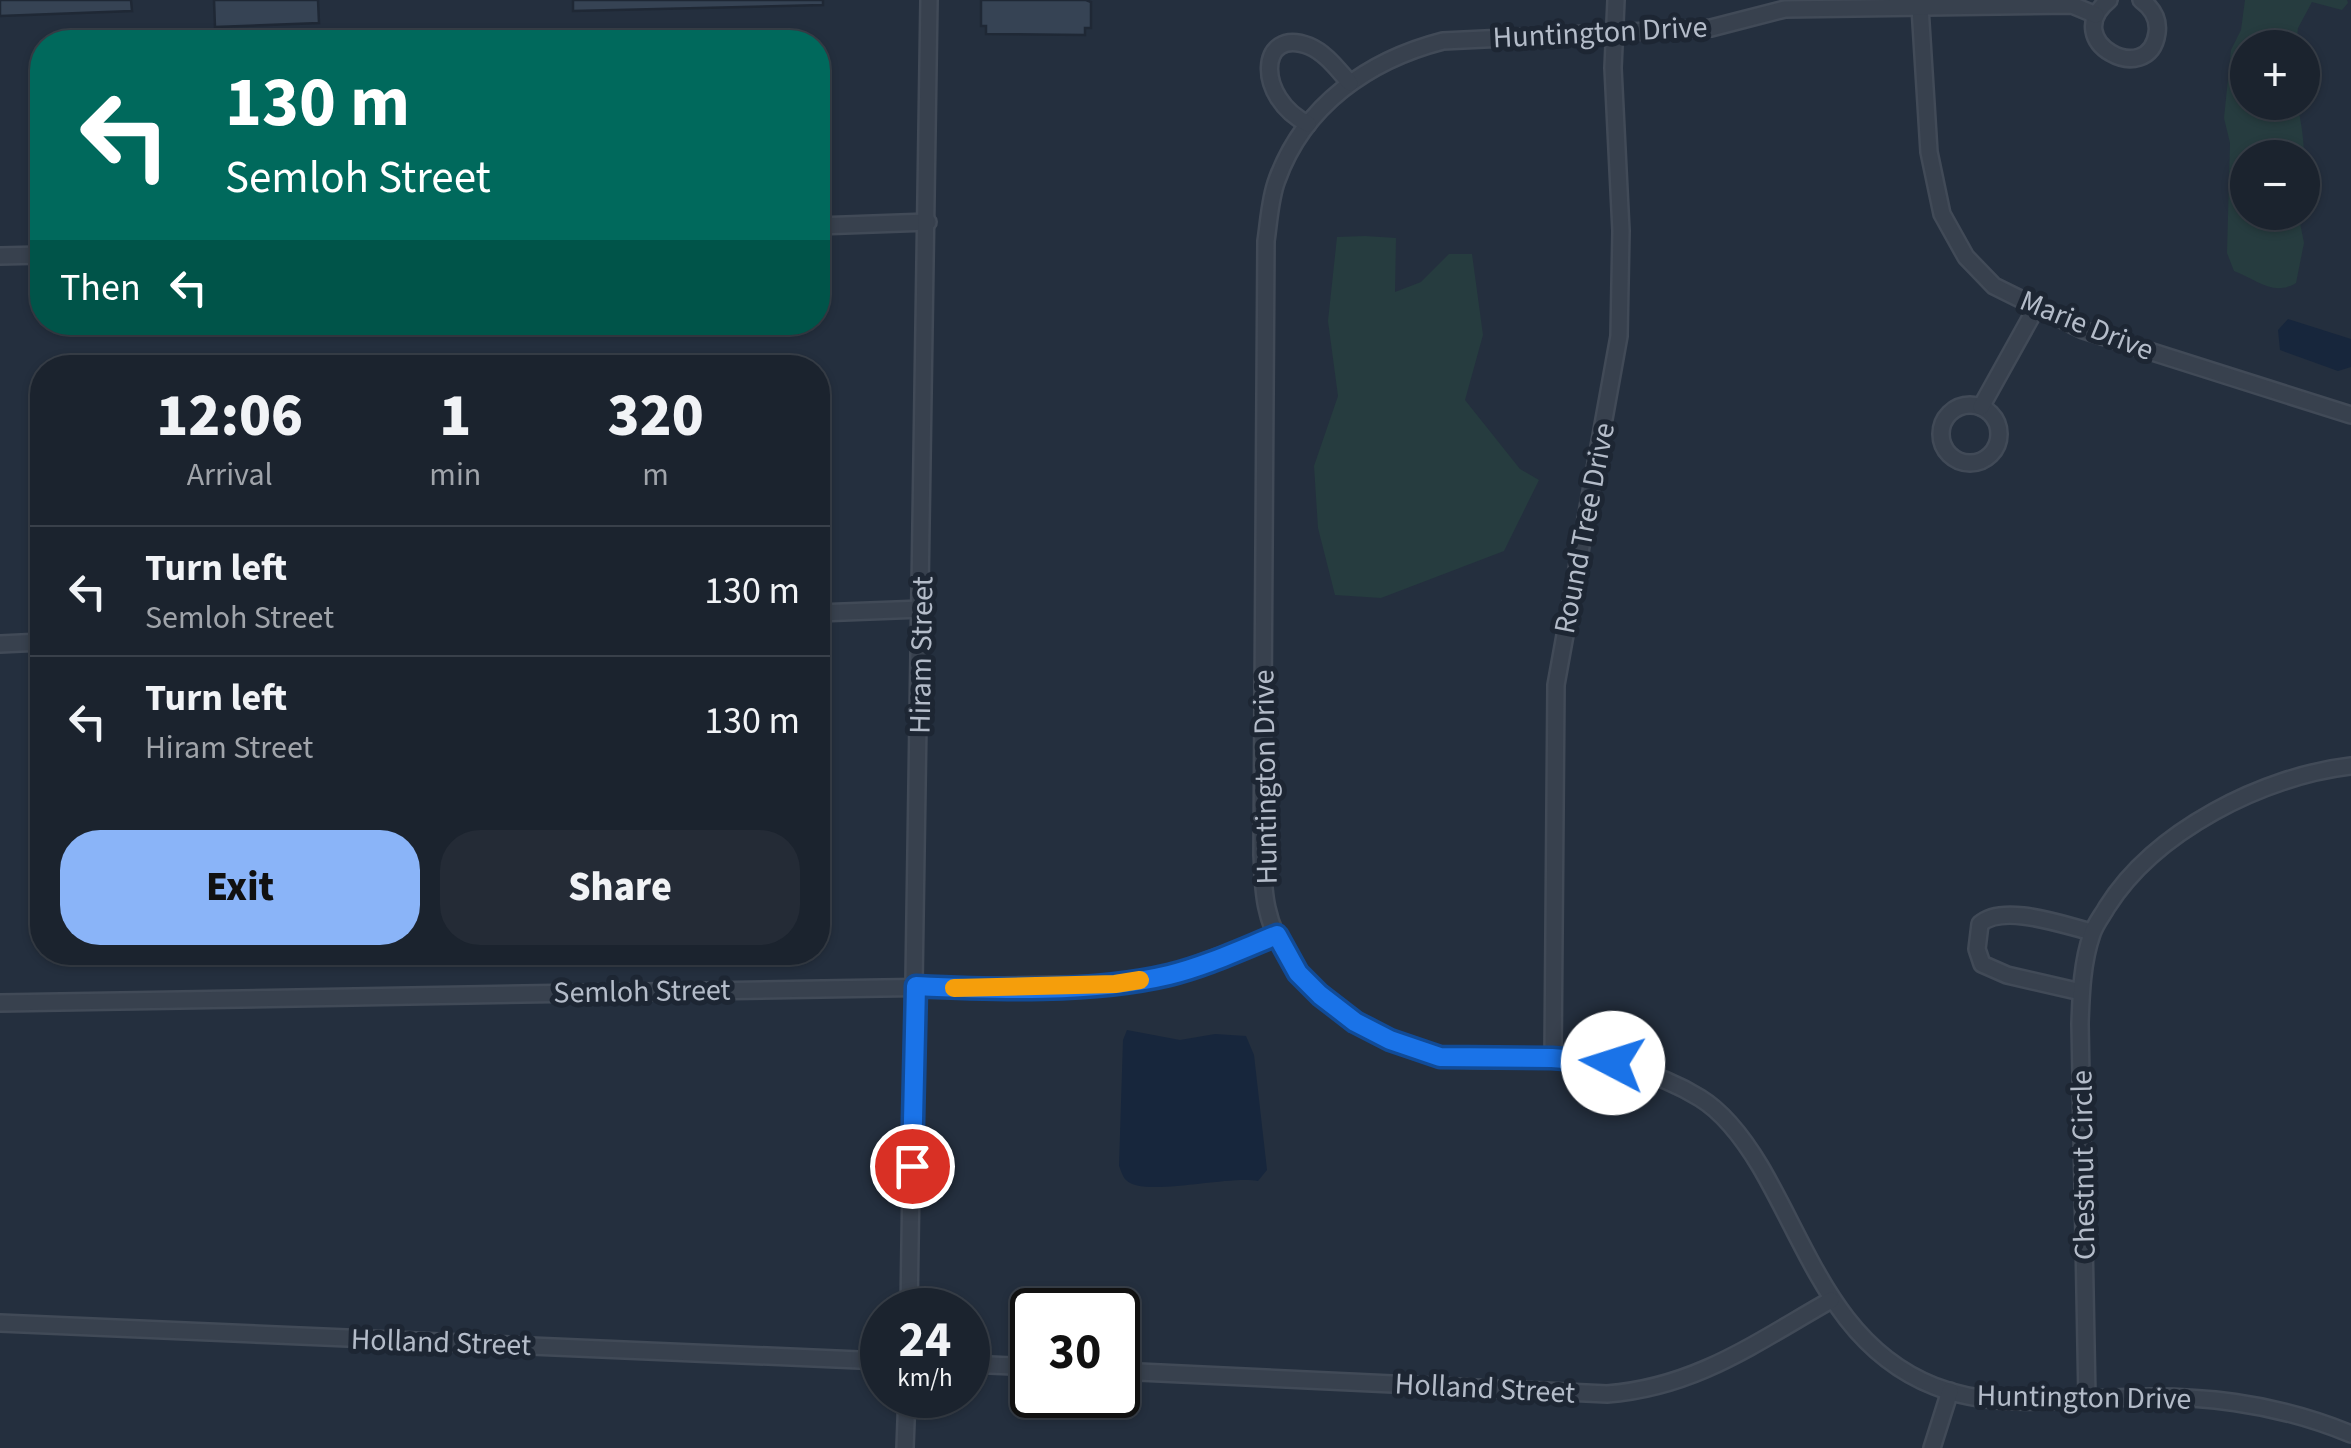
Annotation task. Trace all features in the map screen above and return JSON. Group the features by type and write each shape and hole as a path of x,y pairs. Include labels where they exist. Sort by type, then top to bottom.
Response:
{"street":[{"name":"Hiram Street","path":"909,1288 929,0"},
{"name":"Round Tree Drive","path":"1552,1058 1556,686 1619,336 1621,231 1613,34 1616,0"},
{"path":"2109,0 2096,14 2095,34 2105,50 2122,58 2142,56 2155,41 2153,12 2140,0"},
{"name":"Huntington Drive","path":"2096,14 2072,5 1786,9 1711,28 1443,41 1408,50 1350,83 1308,124 1276,181 1266,241 1262,855 1267,909 1298,973 1355,1022 1390,1040 1440,1057 1613,1063 1661,1078 1703,1100 1742,1137 1830,1300 1878,1353 1904,1372 1982,1399 2229,1399 2309,1416 2351,1434"},
{"name":"Marie Drive","path":"1920,7 1929,152 1942,214 1966,257 1994,286 2083,330 2351,415"},
{"path":"1308,124 1285,110 1271,87 1267,65 1272,56 1288,45 1309,46 1328,58 1350,83"},
{"path":"830,226 928,222"},
{"path":"0,256 30,255"},
{"path":"1981,407 2036,308"},
{"path":"830,613 922,609"},
{"path":"0,644 30,643"},
{"name":"Chestnut Circle","path":"2087,1400 2081,992 2092,932 2142,861 2188,828 2273,786 2316,770 2351,766"},
{"path":"2081,992 2007,975 1982,964 1978,950 1980,924 2007,913 2092,932"},
{"name":"Semloh Street","path":"0,1003 1115,984 1170,975 1277,935"},
{"name":"Holland Street","path":"1140,1372 1608,1394 1642,1391 1705,1371 1830,1300"},
{"name":"Holland Street","path":"0,1323 860,1360"},
{"path":"1932,1448 1950,1390"},
{"path":"905,1448 906,1418"}],"green space":[{"path":"2245,0 2348,3 2342,10 2312,2 2298,30 2241,30"},
{"path":"2230,60 2230,120 2300,120 2303,140 2230,143 2224,118"},
{"path":"2230,143 2230,230 2301,230 2304,243 2296,283 2288,287 2265,285 2234,271 2227,253"},
{"path":"1337,237 1396,238 1395,292 1421,282 1449,254 1472,254 1483,335 1465,400 1520,469 1539,480 1504,551 1381,598 1335,595 1318,528 1314,466 1338,396 1328,321"}],"water":[{"path":"2288,319 2351,339 2351,367 2338,371 2280,350 2278,330"},
{"path":"1127,1030 1180,1040 1215,1034 1246,1036 1254,1055 1267,1170 1258,1181 1149,1187 1126,1180 1119,1166 1123,1040"}],"building":[{"path":"0,0 131,0 132,11 0,16"},
{"path":"214,0 318,0 319,23 215,27"},
{"path":"573,0 823,0 823,5 573,11"},
{"path":"981,0 1086,0 1091,2 1091,28 1085,28 1085,35 986,34 986,26 981,26"}],"slow traffic":[{"path":"954,988 1140,980"}],"route":[{"path":"912,1166 916,986 967,989 1115,984 1170,975 1277,935 1298,973 1320,995 1355,1022 1390,1040 1440,1057 1613,1063"}]}
